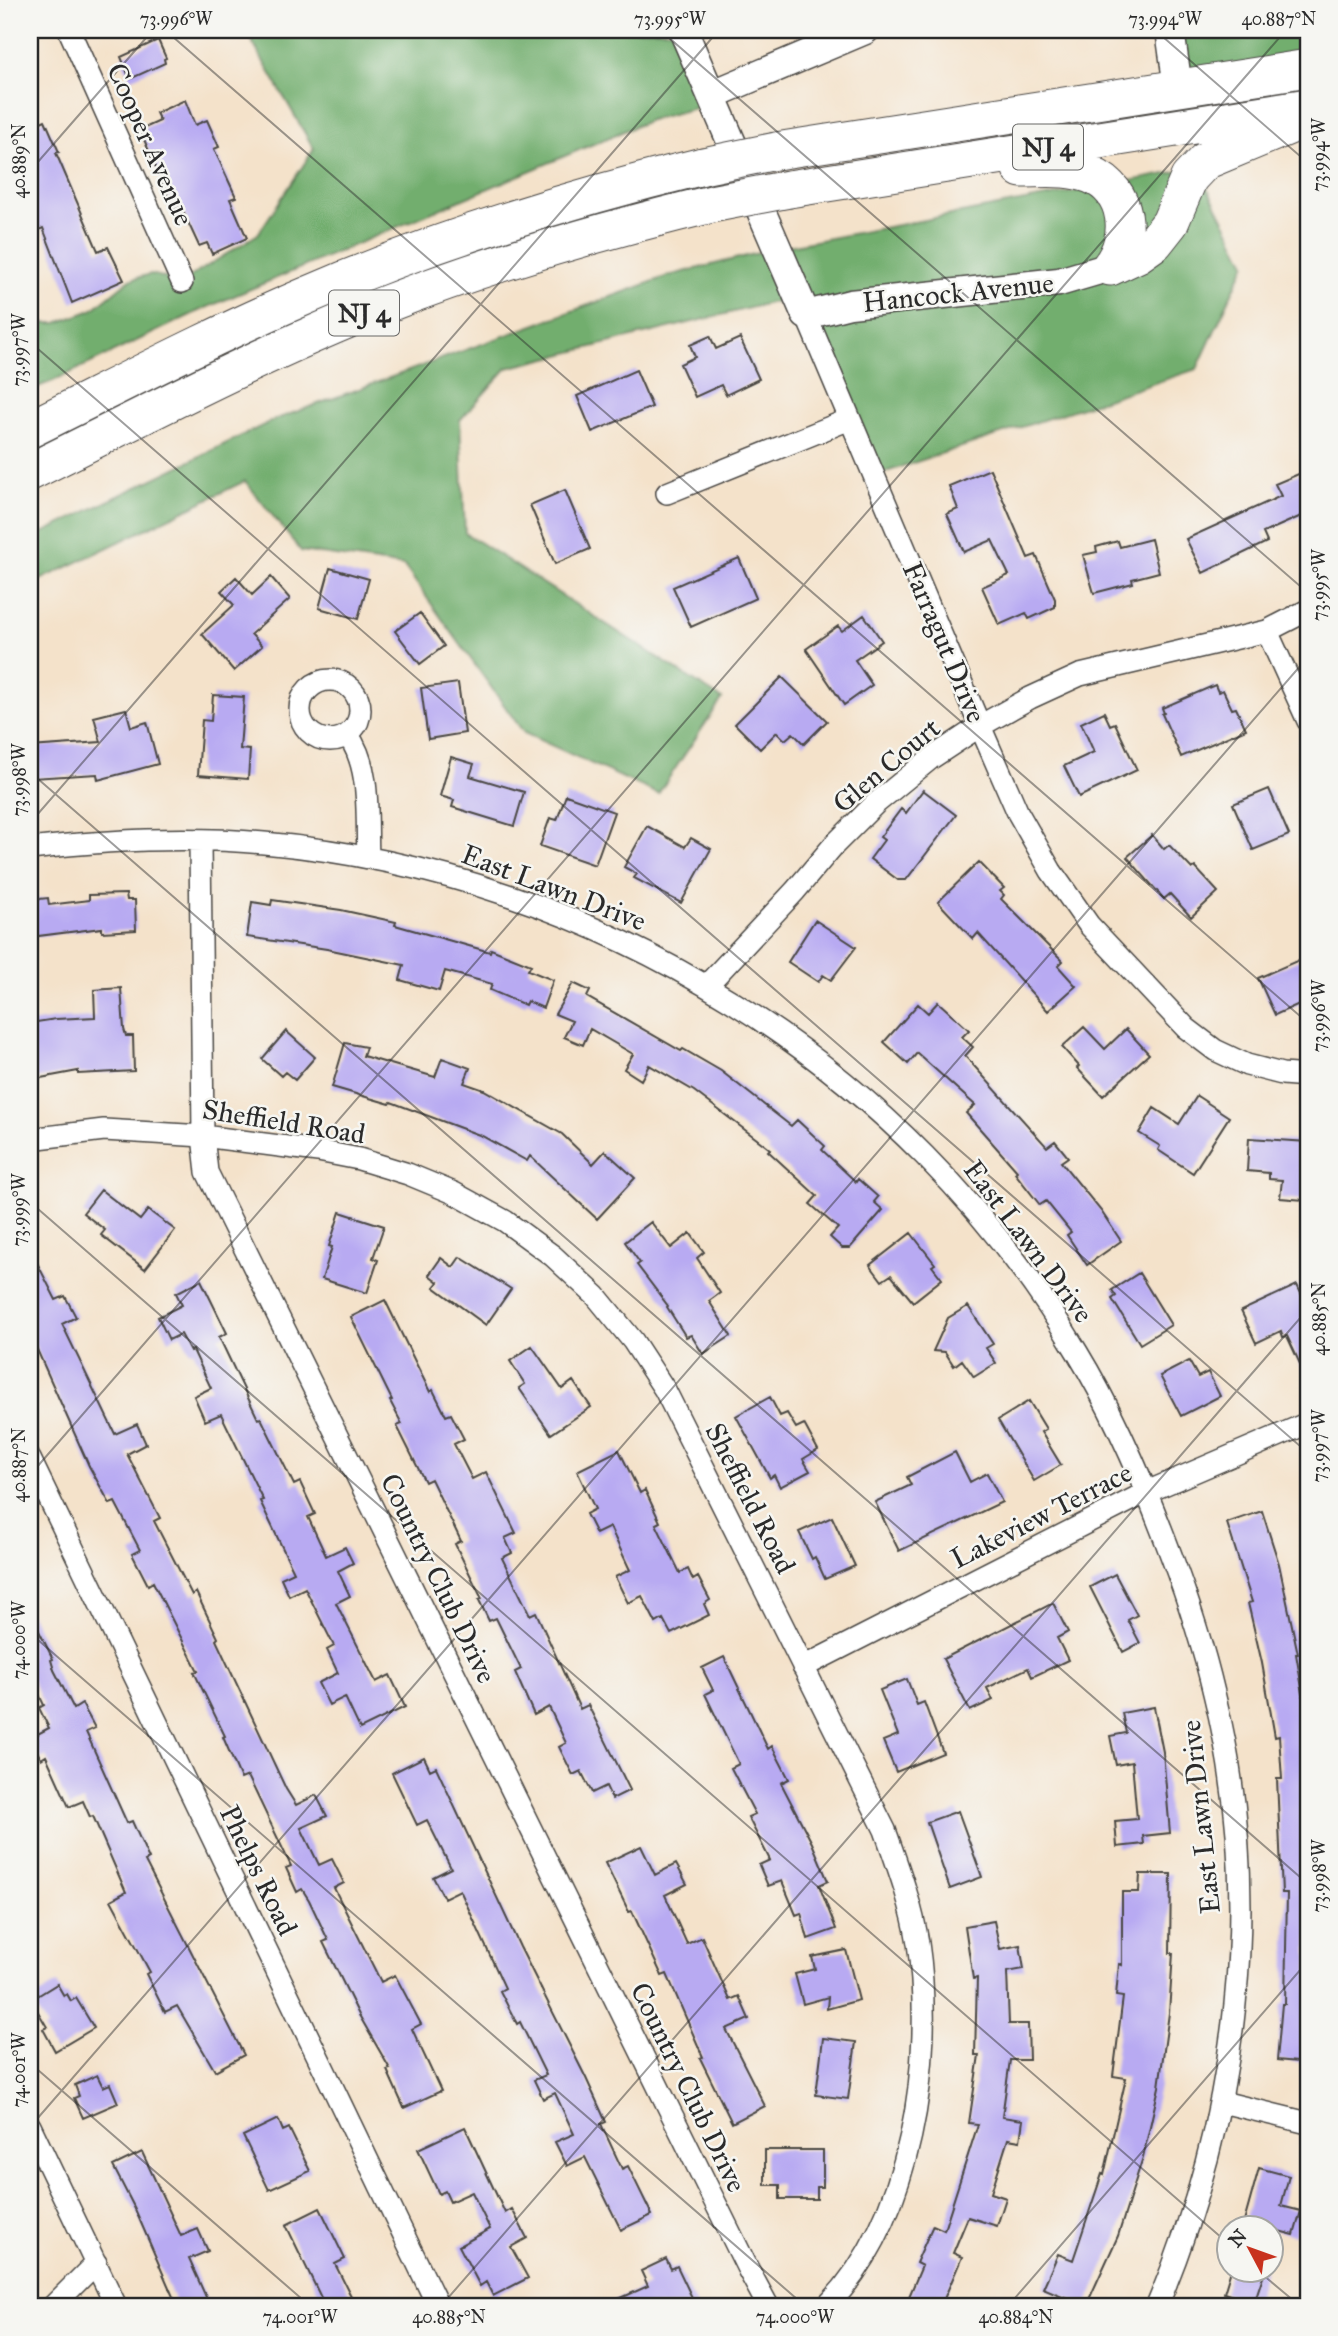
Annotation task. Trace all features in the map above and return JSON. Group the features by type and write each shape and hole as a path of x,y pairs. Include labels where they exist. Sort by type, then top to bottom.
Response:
{"highway":[{"name":"NJ 4","path":"30,429 307,295 393,260 569,201 704,166 776,151 1308,68"},
{"name":"NJ 4","path":"30,472 279,349 387,304 501,263 596,234 716,203 789,189 1308,107"},
{"path":"1110,267 1138,254 1155,242 1170,223 1189,178 1205,161 1308,118"},
{"path":"901,170 1069,169 1090,174 1108,186 1124,215 1122,248 1110,267"}],"street":[{"name":"Cooper Avenue","path":"69,30 182,282"},
{"name":"Farragut Drive","path":"683,30 1018,813 1051,871 1089,925 1186,1028 1215,1050 1247,1065 1282,1074 1308,1076"},
{"path":"711,95 864,30"},
{"path":"1170,30 1178,88"},
{"name":"Hancock Avenue","path":"806,315 850,304 1059,282 1110,267"},
{"path":"667,493 850,419"},
{"name":"Glen Court","path":"707,985 833,846 875,804 930,760 980,726 1030,698 1080,676 1267,631 1308,610"},
{"path":"1267,631 1308,721"},
{"path":"348,734 364,770 368,858"},
{"name":"East Lawn Drive","path":"30,849 82,843 200,839 266,843 368,858 447,876 518,897 587,924 707,985 824,1064 880,1112 933,1163 993,1232 1038,1291 1078,1353 1122,1433 1193,1615 1216,1697 1228,1764 1238,1848 1240,1933 1236,2001 1222,2102 1202,2185 1157,2306"},
{"name":"Country Club Drive","path":"200,839 203,1136 207,1171 768,2306"},
{"name":"Sheffield Road","path":"30,1139 104,1130 203,1136 318,1151 359,1159 408,1174 454,1193 495,1216 553,1256 596,1296 626,1332 665,1390 885,1830 904,1884 918,1941 924,2001 923,2060 916,2108 899,2177 881,2225 863,2258 827,2306"},
{"name":"Lakeview Terrace","path":"803,1667 1147,1492 1308,1423"},
{"name":"Phelps Road","path":"30,1458 438,2306"},
{"path":"1222,2102 1308,2123"},
{"path":"30,2126 116,2306"},
{"path":"53,2306 96,2263"}],"green space":[{"path":"249,30 683,30 714,103 650,120 201,310 30,390 30,323 57,323 92,310 129,280 151,274 182,282 258,234 314,149 247,33"},
{"path":"1170,30 1308,30 1308,68 1178,88"},
{"path":"1197,168 1246,263 1197,369 874,476 798,296 507,368 460,420 465,533 722,699 658,794 524,733 404,566 301,551 245,481 30,585 30,539 274,420 668,276 778,248"}],"building":[{"path":"158,40 166,58 165,63 130,79 121,57"},
{"path":"185,100 195,125 207,120 219,147 214,149 236,197 230,199 247,238 212,254 207,243 199,246 181,207 174,210 140,130 160,121 156,113"},
{"path":"45,120 59,152 56,153 98,251 108,247 124,280 72,303 43,228 30,234 30,127"},
{"path":"710,336 716,349 740,338 759,379 726,395 721,385 695,397 680,364 695,357 690,345"},
{"path":"636,370 652,407 592,432 577,396"},
{"path":"990,469 1028,558 1036,555 1055,599 1055,607 1029,619 1026,613 999,625 982,587 1009,575 992,540 964,552 947,514 958,509 949,486"},
{"path":"1308,470 1308,513 1263,533 1267,542 1203,573 1186,539 1281,496 1275,484"},
{"path":"565,490 590,549 555,564 530,505"},
{"path":"1151,539 1159,572 1132,579 1133,583 1094,593 1083,555 1097,552 1096,547 1118,541 1120,547"},
{"path":"739,558 756,598 691,627 673,587"},
{"path":"330,568 369,579 358,619 319,608"},
{"path":"236,577 252,595 271,577 290,599 251,634 262,646 234,671 202,634 234,605 221,591"},
{"path":"420,613 444,646 420,664 395,631"},
{"path":"864,615 882,641 855,660 872,685 844,705 806,649 838,626 842,631"},
{"path":"782,677 827,721 804,744 793,733 785,740 777,732 760,749 735,724"},
{"path":"458,683 465,733 428,739 421,688"},
{"path":"1215,685 1218,692 1223,690 1232,709 1236,708 1246,729 1181,757 1162,714 1162,708"},
{"path":"213,695 244,697 240,749 250,750 248,779 198,775 202,720 211,721"},
{"path":"126,709 131,727 147,722 158,764 98,780 97,774 32,778 30,747 101,742 94,717"},
{"path":"1104,712 1110,725 1115,723 1137,770 1079,797 1064,766 1094,752 1081,723"},
{"path":"451,757 474,764 470,776 524,792 514,826 452,807 454,800 440,796"},
{"path":"1269,789 1289,835 1253,850 1233,804"},
{"path":"923,790 956,815 906,880 898,880 870,859 884,840 880,837 901,809 906,813"},
{"path":"566,795 614,812 595,865 540,846 550,818 557,820"},
{"path":"647,826 685,847 691,838 711,849 681,903 634,878 637,874 624,867"},
{"path":"1152,835 1164,849 1169,845 1192,869 1195,867 1218,892 1191,917 1170,894 1164,899 1127,857"},
{"path":"979,862 1004,888 1000,891 1004,895 1001,899 1063,961 1058,966 1076,986 1048,1011 978,933 973,939 938,902"},
{"path":"126,894 127,900 135,900 136,930 102,932 102,928 30,937 30,900 48,898 49,905 89,900 89,895"},
{"path":"272,900 341,910 396,922 395,925 490,952 491,949 531,965 528,970 553,980 543,1008 527,1001 525,1005 490,990 492,984 445,971 439,991 400,980 404,965 327,949 247,937 252,902 271,905"},
{"path":"815,920 856,947 831,980 823,975 818,982 788,962"},
{"path":"1308,956 1308,1000 1275,1015 1258,978"},
{"path":"573,983 590,991 587,997 721,1071 791,1126 797,1120 825,1146 822,1150 856,1182 858,1179 878,1197 874,1202 883,1210 850,1248 842,1248 830,1237 838,1228 810,1204 817,1196 768,1151 770,1149 694,1091 649,1065 641,1080 624,1069 633,1054 590,1029 583,1045 564,1037 572,1021 555,1014"},
{"path":"121,988 124,1029 126,1036 133,1036 134,1071 78,1074 78,1071 30,1080 30,1023 95,1017 94,990"},
{"path":"938,1002 969,1030 962,1037 973,1047 965,1056 1047,1147 1055,1141 1068,1157 1061,1162 1101,1211 1121,1241 1087,1265 1067,1235 1071,1232 1046,1201 1040,1205 1015,1173 1017,1171 966,1113 975,1105 917,1053 908,1064 884,1042 918,1004 928,1013"},
{"path":"1084,1027 1105,1049 1126,1029 1149,1054 1103,1096 1062,1047"},
{"path":"286,1031 315,1057 295,1080 285,1072 281,1076 262,1059"},
{"path":"345,1043 366,1047 363,1056 435,1077 442,1058 470,1068 464,1083 484,1090 562,1134 593,1164 605,1151 635,1178 597,1219 530,1156 527,1161 482,1136 391,1102 390,1104 332,1087"},
{"path":"1197,1096 1229,1117 1193,1173 1158,1150 1160,1146 1139,1133 1154,1108 1179,1124"},
{"path":"1249,1138 1308,1142 1308,1184 1305,1184 1304,1200 1280,1198 1282,1180 1269,1179 1269,1173 1247,1171"},
{"path":"101,1190 140,1220 148,1210 175,1230 145,1269 101,1235 105,1230 83,1213"},
{"path":"340,1212 384,1226 373,1258 378,1260 367,1293 322,1279"},
{"path":"651,1222 671,1248 690,1233 704,1252 697,1258 720,1293 709,1301 731,1336 703,1354 691,1335 686,1337 668,1306 637,1265 640,1263 625,1242"},
{"path":"911,1233 935,1264 932,1266 942,1279 913,1302 891,1275 882,1281 870,1265"},
{"path":"30,1249 56,1300 65,1296 76,1317 62,1324 115,1434 137,1424 146,1444 127,1454 160,1518 154,1521 192,1595 196,1592 286,1789 296,1805 316,1795 327,1816 301,1828 319,1865 332,1859 344,1883 334,1888 381,1982 395,1975 421,2024 412,2029 441,2091 404,2108 387,2070 390,2069 359,2015 323,1942 328,1940 309,1900 302,1889 297,1892 286,1868 291,1866 248,1776 241,1779 223,1737 225,1736 194,1672 198,1671 153,1582 148,1585 132,1554 140,1550 115,1502 110,1504 89,1466 30,1334"},
{"path":"460,1257 511,1289 486,1325 434,1287 438,1282 429,1275 441,1258 453,1267"},
{"path":"1139,1273 1171,1325 1140,1344 1112,1299 1116,1296 1112,1290"},
{"path":"201,1280 227,1333 219,1337 258,1419 261,1418 294,1485 300,1482 315,1514 308,1517 326,1556 345,1547 353,1563 338,1571 350,1596 336,1603 376,1682 390,1675 405,1707 360,1729 345,1697 329,1705 318,1683 338,1673 327,1650 334,1646 305,1588 289,1596 281,1578 294,1572 260,1501 263,1500 221,1414 205,1421 194,1396 211,1388 193,1350 190,1351 181,1334 169,1340 158,1317 182,1305 176,1293"},
{"path":"1297,1285 1308,1308 1308,1381 1287,1336 1283,1337 1281,1331 1256,1343 1241,1311"},
{"path":"385,1300 430,1392 433,1390 446,1416 451,1414 464,1439 454,1444 472,1479 486,1472 516,1533 505,1538 512,1553 502,1558 530,1615 536,1612 580,1709 588,1705 630,1790 612,1799 606,1786 592,1793 581,1771 573,1775 559,1747 566,1743 549,1707 534,1715 515,1672 521,1669 496,1618 489,1621 479,1600 482,1599 455,1544 461,1541 431,1479 425,1482 397,1426 402,1424 390,1401 392,1400 351,1317"},
{"path":"968,1306 993,1344 986,1348 996,1363 974,1377 962,1360 954,1366 945,1352 933,1351 948,1318"},
{"path":"532,1346 562,1389 573,1381 591,1407 551,1434 519,1388 525,1384 510,1361"},
{"path":"1189,1361 1198,1377 1208,1372 1220,1396 1181,1416 1160,1376"},
{"path":"770,1397 780,1416 787,1413 796,1428 804,1424 818,1450 803,1459 810,1471 780,1487 774,1475 770,1478 736,1416"},
{"path":"1029,1401 1046,1429 1041,1432 1061,1465 1034,1481 998,1420"},
{"path":"619,1450 640,1493 645,1490 660,1522 656,1524 680,1573 688,1569 693,1580 698,1577 710,1600 704,1604 709,1615 671,1634 663,1619 656,1623 642,1596 628,1603 615,1577 630,1570 610,1527 596,1534 586,1514 595,1509 577,1471"},
{"path":"955,1452 970,1482 987,1473 1002,1502 899,1551 875,1502 911,1485 907,1477"},
{"path":"1262,1511 1279,1564 1298,1654 1308,1722 1308,1803 1305,1803 1308,1850 1308,2063 1277,2060 1282,2004 1285,2004 1287,1893 1282,1893 1277,1779 1282,1779 1279,1736 1275,1737 1248,1603 1252,1602 1227,1523"},
{"path":"832,1517 855,1566 825,1579 799,1532"},
{"path":"1115,1574 1137,1615 1128,1620 1140,1643 1123,1652 1090,1587"},
{"path":"1053,1603 1068,1632 1057,1638 1068,1660 1032,1677 1028,1668 987,1688 993,1700 970,1711 943,1659"},
{"path":"30,1613 74,1709 82,1704 95,1728 86,1732 127,1823 132,1821 149,1859 145,1861 244,2055 215,2071 177,2006 165,2012 146,1974 150,1972 111,1900 126,1892 93,1816 90,1817 83,1801 69,1807 46,1756 41,1759 30,1738 49,1728 39,1708 44,1705 30,1676"},
{"path":"724,1657 768,1749 772,1746 789,1779 781,1783 828,1881 819,1885 836,1929 808,1939 801,1913 796,1915 782,1881 768,1886 759,1865 770,1860 748,1817 755,1814 731,1768 739,1764 705,1694 713,1690 702,1668"},
{"path":"907,1679 917,1705 924,1702 943,1753 896,1772 883,1741 898,1735 880,1690"},
{"path":"1154,1707 1163,1752 1170,1833 1143,1836 1144,1844 1117,1847 1115,1821 1137,1819 1132,1762 1116,1765 1110,1736 1126,1733 1122,1713"},
{"path":"424,1757 430,1770 436,1767 520,1947 586,2078 606,2122 601,2124 622,2169 628,2166 652,2215 621,2230 585,2157 567,2166 555,2142 574,2134 555,2093 543,2099 534,2080 546,2075 520,2022 517,2024 500,1991 505,1988 460,1890 444,1898 433,1877 451,1868 427,1820 417,1825 392,1773"},
{"path":"958,1811 982,1877 950,1889 927,1822"},
{"path":"641,1846 655,1875 676,1864 687,1884 665,1895 687,1944 702,1937 730,2000 739,1996 749,2019 726,2029 765,2106 732,2123 700,2058 703,2057 667,1974 662,1976 632,1911 629,1912 605,1863"},
{"path":"1140,1874 1171,1874 1170,1953 1173,1953 1169,2013 1159,2087 1143,2157 1118,2236 1086,2306 1043,2288 1058,2254 1073,2260 1102,2174 1104,2175 1126,2078 1113,2076 1123,1997 1116,1996 1119,1964 1122,1965 1122,1892 1139,1892"},
{"path":"994,1921 1000,1949 1020,1945 1024,1969 1007,1972 1009,2024 1028,2024 1029,2060 1010,2060 1002,2117 1023,2120 1020,2141 1008,2139 991,2193 1006,2198 997,2226 968,2217 953,2253 962,2257 941,2306 905,2306 922,2266 916,2263 933,2225 944,2230 978,2124 969,2123 979,2055 975,2055 977,1978 973,1979 965,1926"},
{"path":"846,1950 859,2000 827,2009 828,1997 803,2004 795,1974 815,1969 812,1957"},
{"path":"57,1984 64,1996 67,1994 71,2001 76,1998 94,2028 55,2051 43,2029 47,2027 31,2000"},
{"path":"823,2038 856,2042 848,2099 816,2095"},
{"path":"97,2075 103,2087 110,2084 118,2103 83,2118 74,2098 79,2096 75,2085"},
{"path":"278,2119 283,2131 289,2128 310,2171 269,2190 243,2136"},
{"path":"465,2127 505,2213 512,2209 527,2238 511,2247 528,2278 493,2296 486,2282 480,2286 459,2246 490,2229 472,2192 450,2202 445,2191 439,2194 418,2149"},
{"path":"765,2150 823,2150 823,2187 817,2187 817,2199 780,2199 780,2185 765,2185"},
{"path":"142,2152 181,2236 198,2229 208,2251 189,2259 210,2306 177,2306 135,2209 113,2166"},
{"path":"1259,2168 1289,2176 1281,2206 1301,2211 1294,2235 1286,2233 1286,2214 1246,2214"},
{"path":"320,2208 345,2259 335,2264 356,2306 325,2306 286,2225"},
{"path":"666,2259 671,2269 677,2266 696,2306 603,2306 648,2286 641,2271"},
{"path":"1227,2284 1260,2284 1254,2303 1224,2293"}]}
